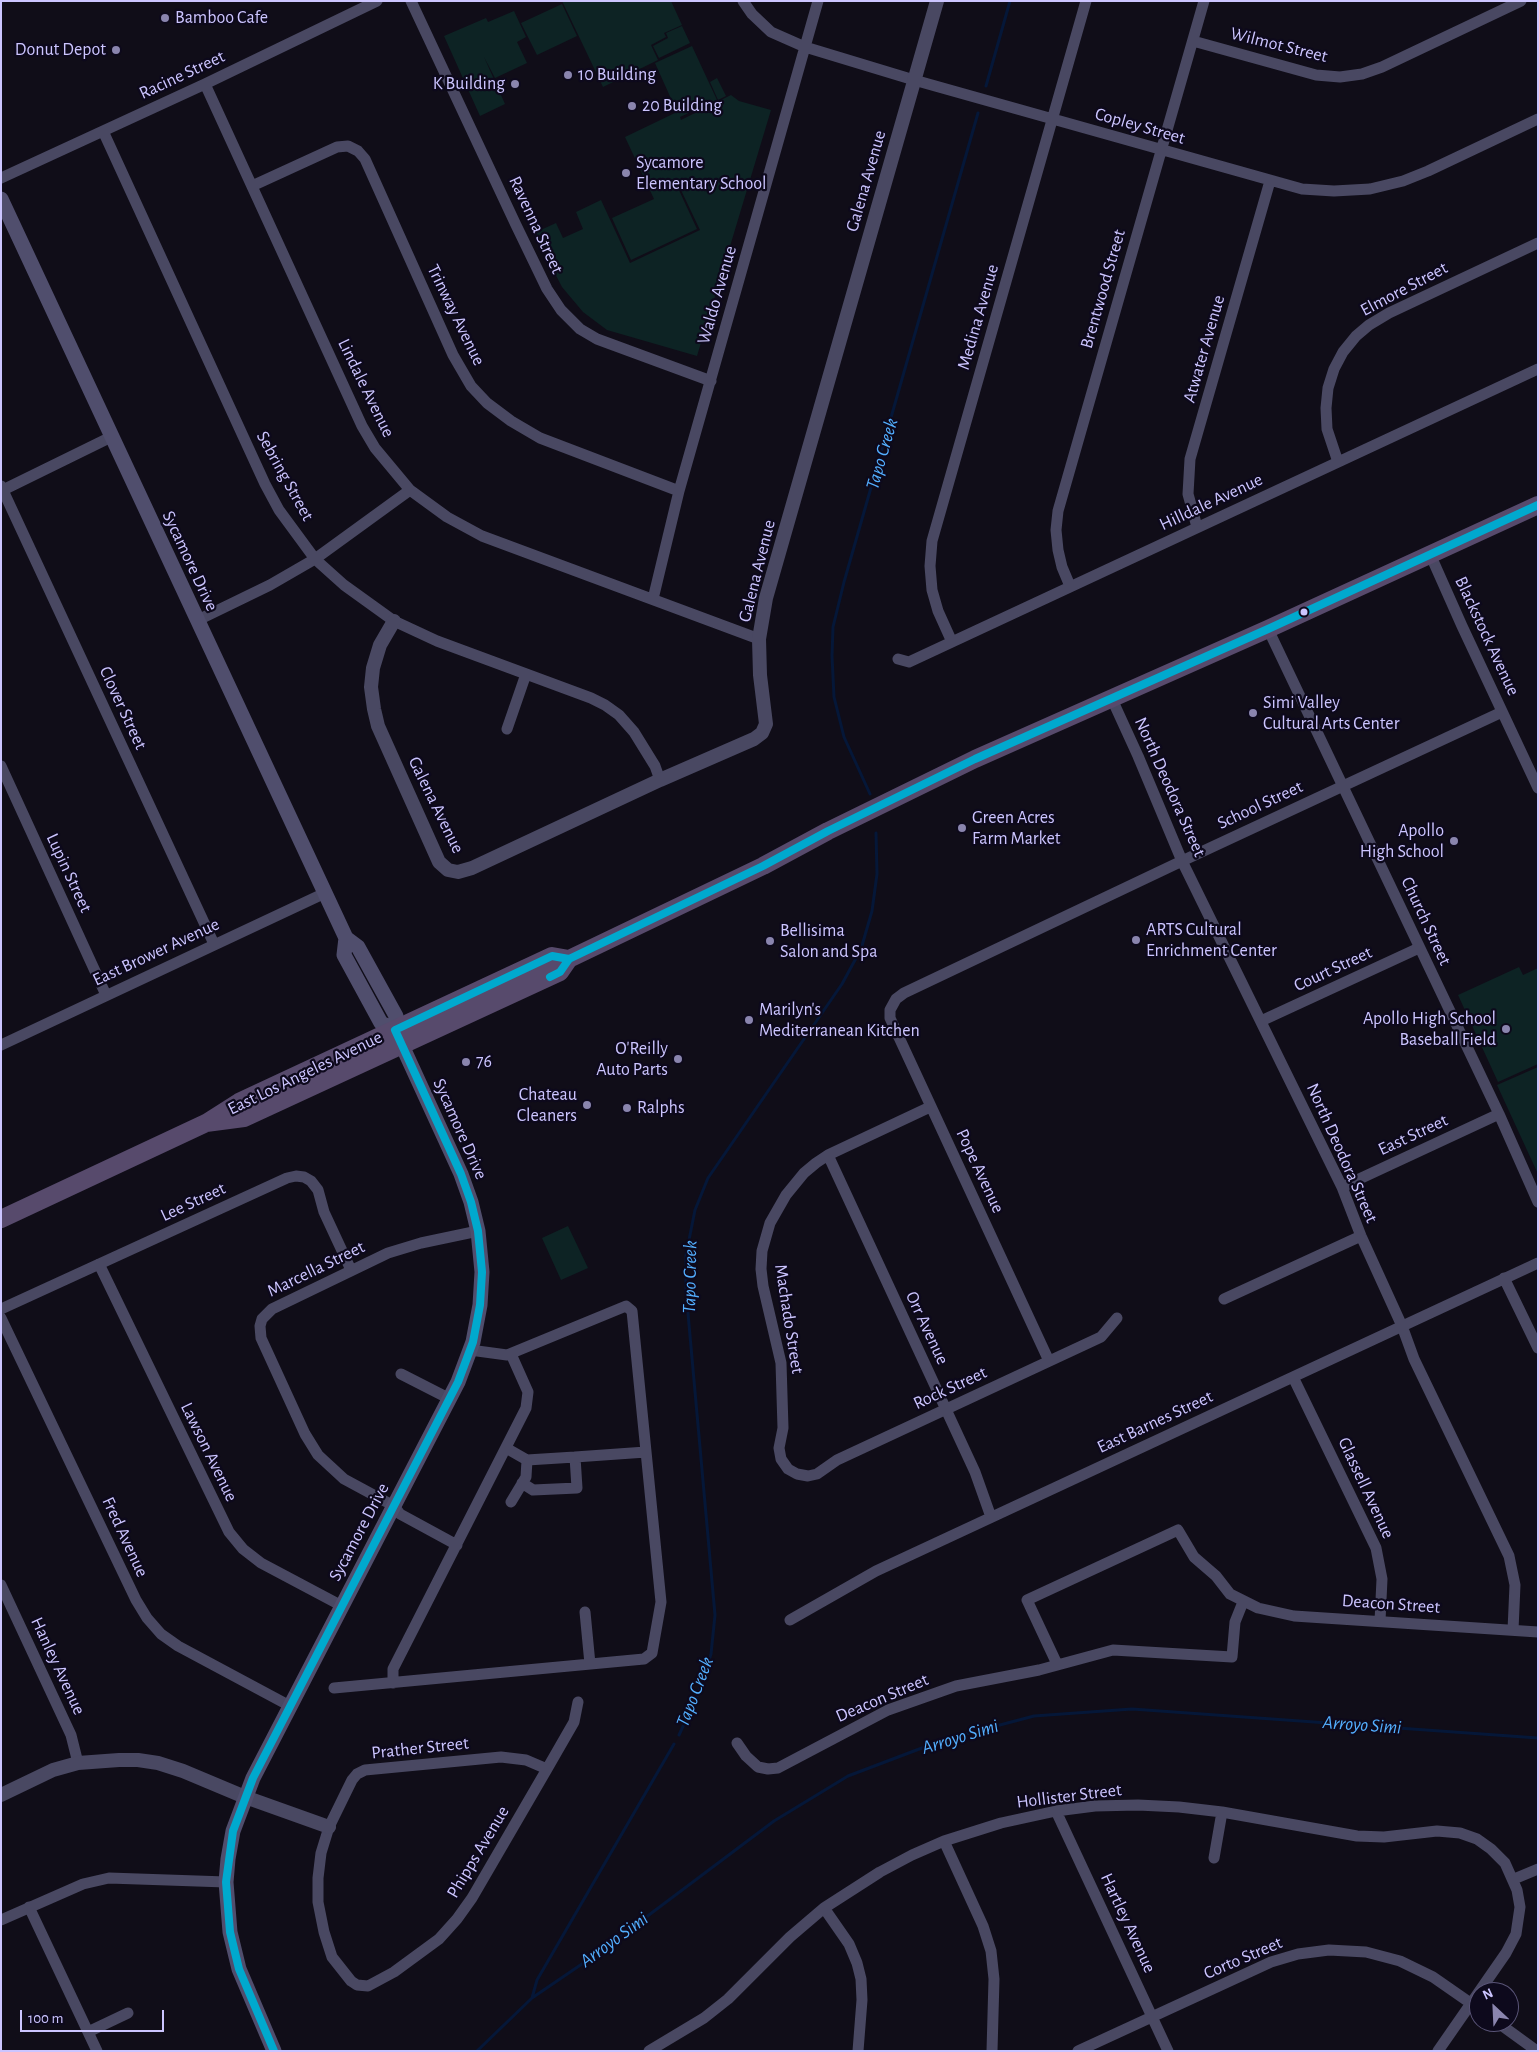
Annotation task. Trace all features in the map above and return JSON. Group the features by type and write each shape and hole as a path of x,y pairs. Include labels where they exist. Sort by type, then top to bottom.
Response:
{"main road":[{"name":"Sycamore Drive","path":"1,199 346,938 358,947 396,1016 398,1038 461,1174 471,1202 478,1231 482,1272 480,1305 470,1350 450,1399 290,1706 245,1797 233,1831 226,1882 230,1932 239,1969 274,2051"},
{"name":"East Los Angeles Avenue","path":"1,1219 206,1123 244,1118 552,956 569,959 763,866 904,793 1111,697 1268,629 1538,505"}],"street":[{"name":"Racine Street","path":"1,178 205,84 377,1"},
{"name":"Ravenna Street","path":"411,1 547,289 561,310 580,329 597,340 710,381"},
{"name":"Copley Street","path":"743,1 752,14 771,32 805,47 914,80 1302,189 1334,191 1370,189 1403,181 1538,119"},
{"name":"Waldo Avenue","path":"653,599 679,491 818,1"},
{"name":"Galena Avenue","path":"394,621 380,645 373,668 371,688 374,709 378,726 439,862 448,870 458,872 472,868 660,780 754,739 762,733 766,724 760,675 759,639 766,598 937,1"},
{"name":"Medina Avenue","path":"952,642 938,611 932,590 930,566 932,541 1086,1"},
{"name":"Brentwood Street","path":"1070,586 1062,567 1058,550 1056,530 1058,511 1204,1"},
{"name":"Wilmot Street","path":"1193,41 1316,75 1340,77 1362,74 1382,67 1520,1"},
{"name":"Lindale Avenue","path":"205,84 362,426 375,448 410,490 447,517 482,536 759,639"},
{"name":"Sebring Street","path":"103,131 265,484 279,510 315,559 344,585 394,621 437,641 591,698 619,715 646,750 660,780"},
{"name":"Trinway Avenue","path":"252,186 337,147 348,146 358,151 365,159 453,355 471,386 487,403 511,421 540,438 679,491"},
{"name":"Atwater Avenue","path":"1197,527 1188,494 1190,459 1270,181"},
{"name":"Elmore Street","path":"1338,462 1331,446 1327,428 1328,388 1334,369 1343,352 1356,336 1369,325 1389,313 1538,243"},
{"name":"Hilldale Avenue","path":"898,660 909,662 1538,368"},
{"path":"2,489 111,437"},
{"name":"Clover Street","path":"2,489 214,944"},
{"path":"198,620 270,585 315,559 410,490"},
{"name":"Blackstock Avenue","path":"1430,554 1538,788"},
{"name":"Church Street","path":"1268,629 1535,1189 1538,1202"},
{"path":"507,729 526,674"},
{"name":"North Deodora Street","path":"1111,697 1182,861 1342,1187 1361,1236 1402,1326 1414,1359 1509,1556 1515,1585 1513,1630"},
{"name":"School Street","path":"898,997 1182,861 1502,712"},
{"name":"Lupin Street","path":"1,766 106,995"},
{"name":"East Brower Avenue","path":"2,1043 326,893"},
{"name":"Court Street","path":"1261,1021 1419,948"},
{"name":"Pope Avenue","path":"898,997 891,1006 890,1018 1049,1361"},
{"name":"Machado Street","path":"792,1471 782,1460 779,1448 783,1428 781,1363 763,1286 761,1269 762,1251 770,1223 786,1195 804,1173 828,1155 930,1106"},
{"name":"East Street","path":"1342,1187 1499,1114"},
{"name":"Orr Avenue","path":"828,1155 975,1472 990,1517"},
{"name":"Lee Street","path":"1,1309 287,1178 296,1176 304,1177 311,1181 318,1190 324,1212 351,1270"},
{"name":"Marcella Street","path":"457,1545 400,1514 394,1506 344,1479 318,1455 305,1434 260,1334 262,1319 272,1309 351,1270 396,1250 478,1231"},
{"path":"1224,1299 1361,1236"},
{"name":"East Barnes Street","path":"790,1620 876,1571 1538,1263"},
{"name":"Lawson Avenue","path":"98,1264 229,1532 244,1549 261,1563 342,1606"},
{"path":"1504,1278 1538,1348"},
{"path":"334,1688 644,1659 652,1653 661,1602 632,1311 626,1306 507,1355 470,1350"},
{"name":"Fred Avenue","path":"1,1318 146,1618 162,1634 178,1646 290,1706"},
{"name":"Rock Street","path":"792,1471 808,1476 816,1474 837,1460 1102,1337 1117,1318"},
{"path":"393,1683 393,1670 526,1408 528,1392 510,1354"},
{"path":"401,1374 450,1399"},
{"name":"Glassell Avenue","path":"1293,1377 1376,1548 1382,1579 1380,1621"},
{"path":"506,1448 527,1460 646,1452"},
{"path":"522,1483 532,1490 576,1488 575,1457"},
{"path":"511,1502 526,1477 527,1460"},
{"name":"Deacon Street","path":"1056,1664 1027,1600 1178,1530 1194,1557 1216,1576 1230,1594 1258,1608 1294,1616 1538,1632"},
{"name":"Hanley Avenue","path":"1,1585 71,1736 78,1763"},
{"name":"Deacon Street","path":"737,1743 746,1756 758,1767 778,1768 888,1710 956,1686 1039,1670 1105,1651 1120,1650 1232,1657 1235,1622 1243,1602"},
{"path":"584,1612 590,1664"},
{"name":"Phipps Avenue","path":"368,1986 411,1961 439,1939 457,1919 472,1898 574,1722 578,1702"},
{"name":"Prather Street","path":"368,1986 357,1985 346,1976 332,1957 324,1932 318,1902 321,1853 329,1827 352,1780 357,1774 365,1770 501,1757 526,1760 547,1769"},
{"path":"1,1794 53,1770 78,1763 119,1760 158,1763 329,1827"},
{"name":"Hollister Street","path":"648,2051 679,2035 716,2009 790,1937 824,1908 880,1872 944,1841 1001,1822 1056,1811 1095,1806 1138,1805 1179,1807 1222,1812 1357,1836 1384,1836 1437,1831 1460,1833 1476,1839 1492,1849 1505,1863 1514,1879"},
{"name":"Hartley Avenue","path":"1056,1811 1168,2051"},
{"path":"1214,1858 1222,1812"},
{"path":"944,1841 984,1926 991,1951 994,1979 992,2051"},
{"path":"1489,1982 1516,1934 1520,1906 1514,1879 1538,1869"},
{"path":"1,1920 83,1884 109,1878 226,1882"},
{"path":"29,1907 96,2051"},
{"path":"824,1908 849,1944 861,1979 862,2000 858,2051"},
{"name":"Corto Street","path":"1078,2051 1271,1962 1298,1954 1329,1950 1366,1952 1400,1961 1433,1977 1469,2002"},
{"path":"88,2032 128,2013"},
{"path":"1438,2051 1469,2013"},
{"path":"1511,2032 1537,2051"}],"green space":[{"path":"562,1 671,1 682,25 664,33 666,37 651,45 658,60 603,87"},
{"path":"562,4 577,36 537,55 521,23"},
{"path":"514,11 526,37 517,42 527,63 495,78 484,57 505,104 480,116 444,36 486,18 488,22"},
{"path":"682,26 690,43 659,58 653,46 668,38 666,33"},
{"path":"692,46 717,100 680,117 681,120 731,95 739,101 771,110 697,356 607,330 583,312 562,287 534,233 556,223 563,238 583,229 576,212 601,200 630,263 700,230 680,188 685,185 681,177 683,185 678,188 697,229 631,260 612,218 654,199 625,137 677,112 655,63"},
{"path":"717,78 726,96 718,100 710,82"},
{"name":"Apollo High School Baseball Field","path":"1519,967 1523,975 1538,968 1538,1064 1498,1082 1458,995"},
{"path":"1538,1067 1538,1174 1497,1085"},
{"path":"568,1226 588,1268 561,1280 542,1238"}],"waterway":[{"name":"Tapo Creek","path":"986,86 1010,1"},
{"name":"Tapo Creek","path":"870,794 844,737 834,697 833,627 844,582 978,113"},
{"name":"Tapo Creek","path":"679,1735 698,1694 711,1654 715,1615 686,1291 686,1255 695,1210 708,1178 842,984 861,949 872,911 877,874 876,833"},
{"name":"Arroyo Simi","path":"477,2051 532,1998 601,1951 774,1821 848,1776 943,1740 1034,1716 1132,1709 1538,1738"},
{"name":"Tapo Creek","path":"532,1998 537,1980 674,1744"}],"transit line":[{"path":"550,977 560,972 569,959 763,866 828,831 975,759 1268,629 1538,505"},
{"path":"274,2051 239,1969 230,1932 226,1882 233,1831 253,1778 458,1382 473,1342 480,1305 482,1272 478,1231 471,1202 461,1174 395,1030 552,956 569,959"}],"place":[{"name":"Bamboo Cafe","path":"165,18"},
{"name":"Donut Depot","path":"116,50"},
{"name":"10 Building","path":"568,75"},
{"name":"K Building","path":"515,84"},
{"name":"20 Building","path":"632,106"},
{"name":"Sycamore Elementary School","path":"626,173"},
{"name":"Simi Valley Cultural Arts Center","path":"1253,713"},
{"name":"Green Acres Farm Market","path":"962,828"},
{"name":"Apollo High School","path":"1454,841"},
{"name":"ARTS Cultural Enrichment Center","path":"1136,940"},
{"name":"Bellisima Salon and Spa","path":"770,941"},
{"name":"Marilyn's Mediterranean Kitchen","path":"749,1020"},
{"name":"Apollo High School Baseball Field","path":"1506,1029"},
{"name":"O'Reilly Auto Parts","path":"678,1059"},
{"name":"76","path":"466,1062"},
{"name":"Chateau Cleaners","path":"587,1105"},
{"name":"Ralphs","path":"627,1108"}]}
